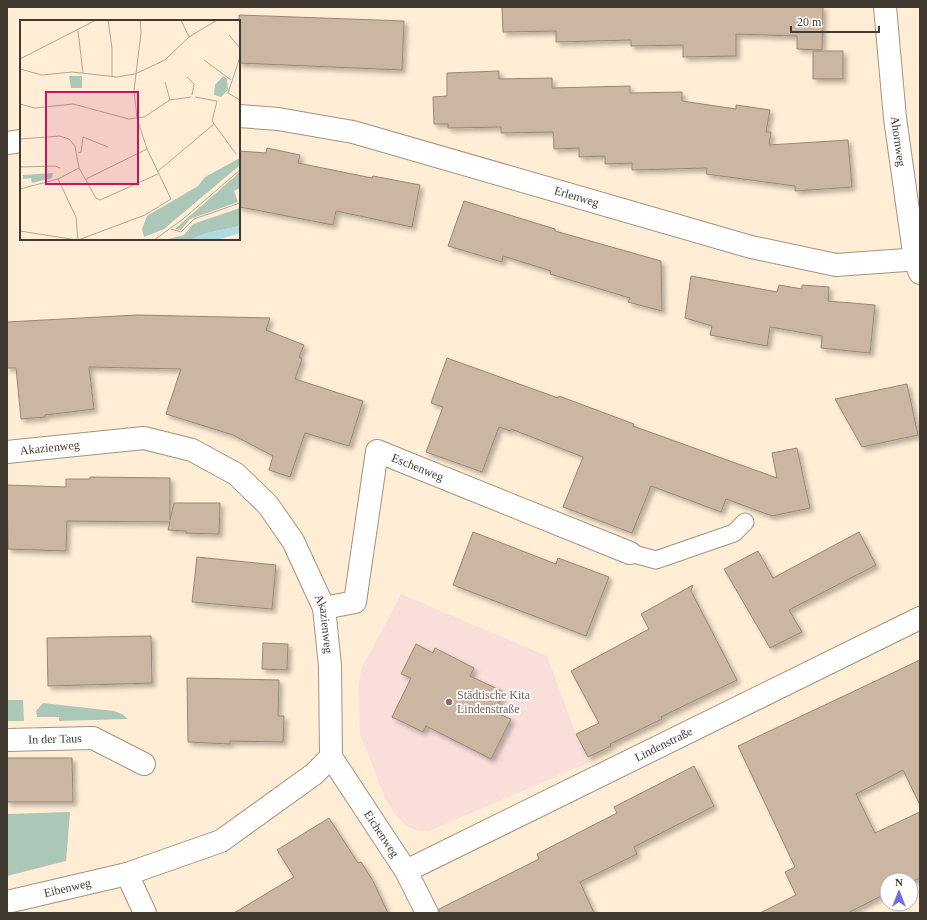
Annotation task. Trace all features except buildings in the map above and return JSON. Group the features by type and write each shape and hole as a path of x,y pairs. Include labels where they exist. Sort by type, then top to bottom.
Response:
{"street":[{"name":"Ahornweg","path":"885,7 895,118 918,265"},
{"name":"Erlenweg","path":"240,116 278,118 353,132 751,247 836,265 918,265"},
{"path":"7,143 20,141"},
{"name":"Akazienweg","path":"7,452 144,438 192,450 236,474 268,505 293,541 324,608 330,666 331,757"},
{"name":"Eschenweg","path":"324,608 355,602 377,451 630,553"},
{"name":"Lindenstraße","path":"406,871 920,618"},
{"name":"In der Taus","path":"7,740 93,738 144,764"},
{"path":"145,913 127,874 221,841 314,774 331,757"},
{"name":"Eichenweg","path":"331,757 406,871 427,913"},
{"name":"Eibenweg","path":"7,902 127,874"}],"lane":[{"path":"630,553 656,560 734,533 745,522"}],"shaded area":[{"path":"401,594 547,656 576,734 590,762 427,832 406,826 395,814 386,800 360,734 358,690 361,670"}],"green space":[{"path":"7,700 23,700 24,721 7,721"},
{"path":"43,703 114,711 122,714 128,719 59,721 59,717 37,717 36,711"},
{"path":"70,812 66,861 7,876 7,814"}],"place":[{"name":"Städtische Kita Lindenstraße","path":"449,702"}]}
